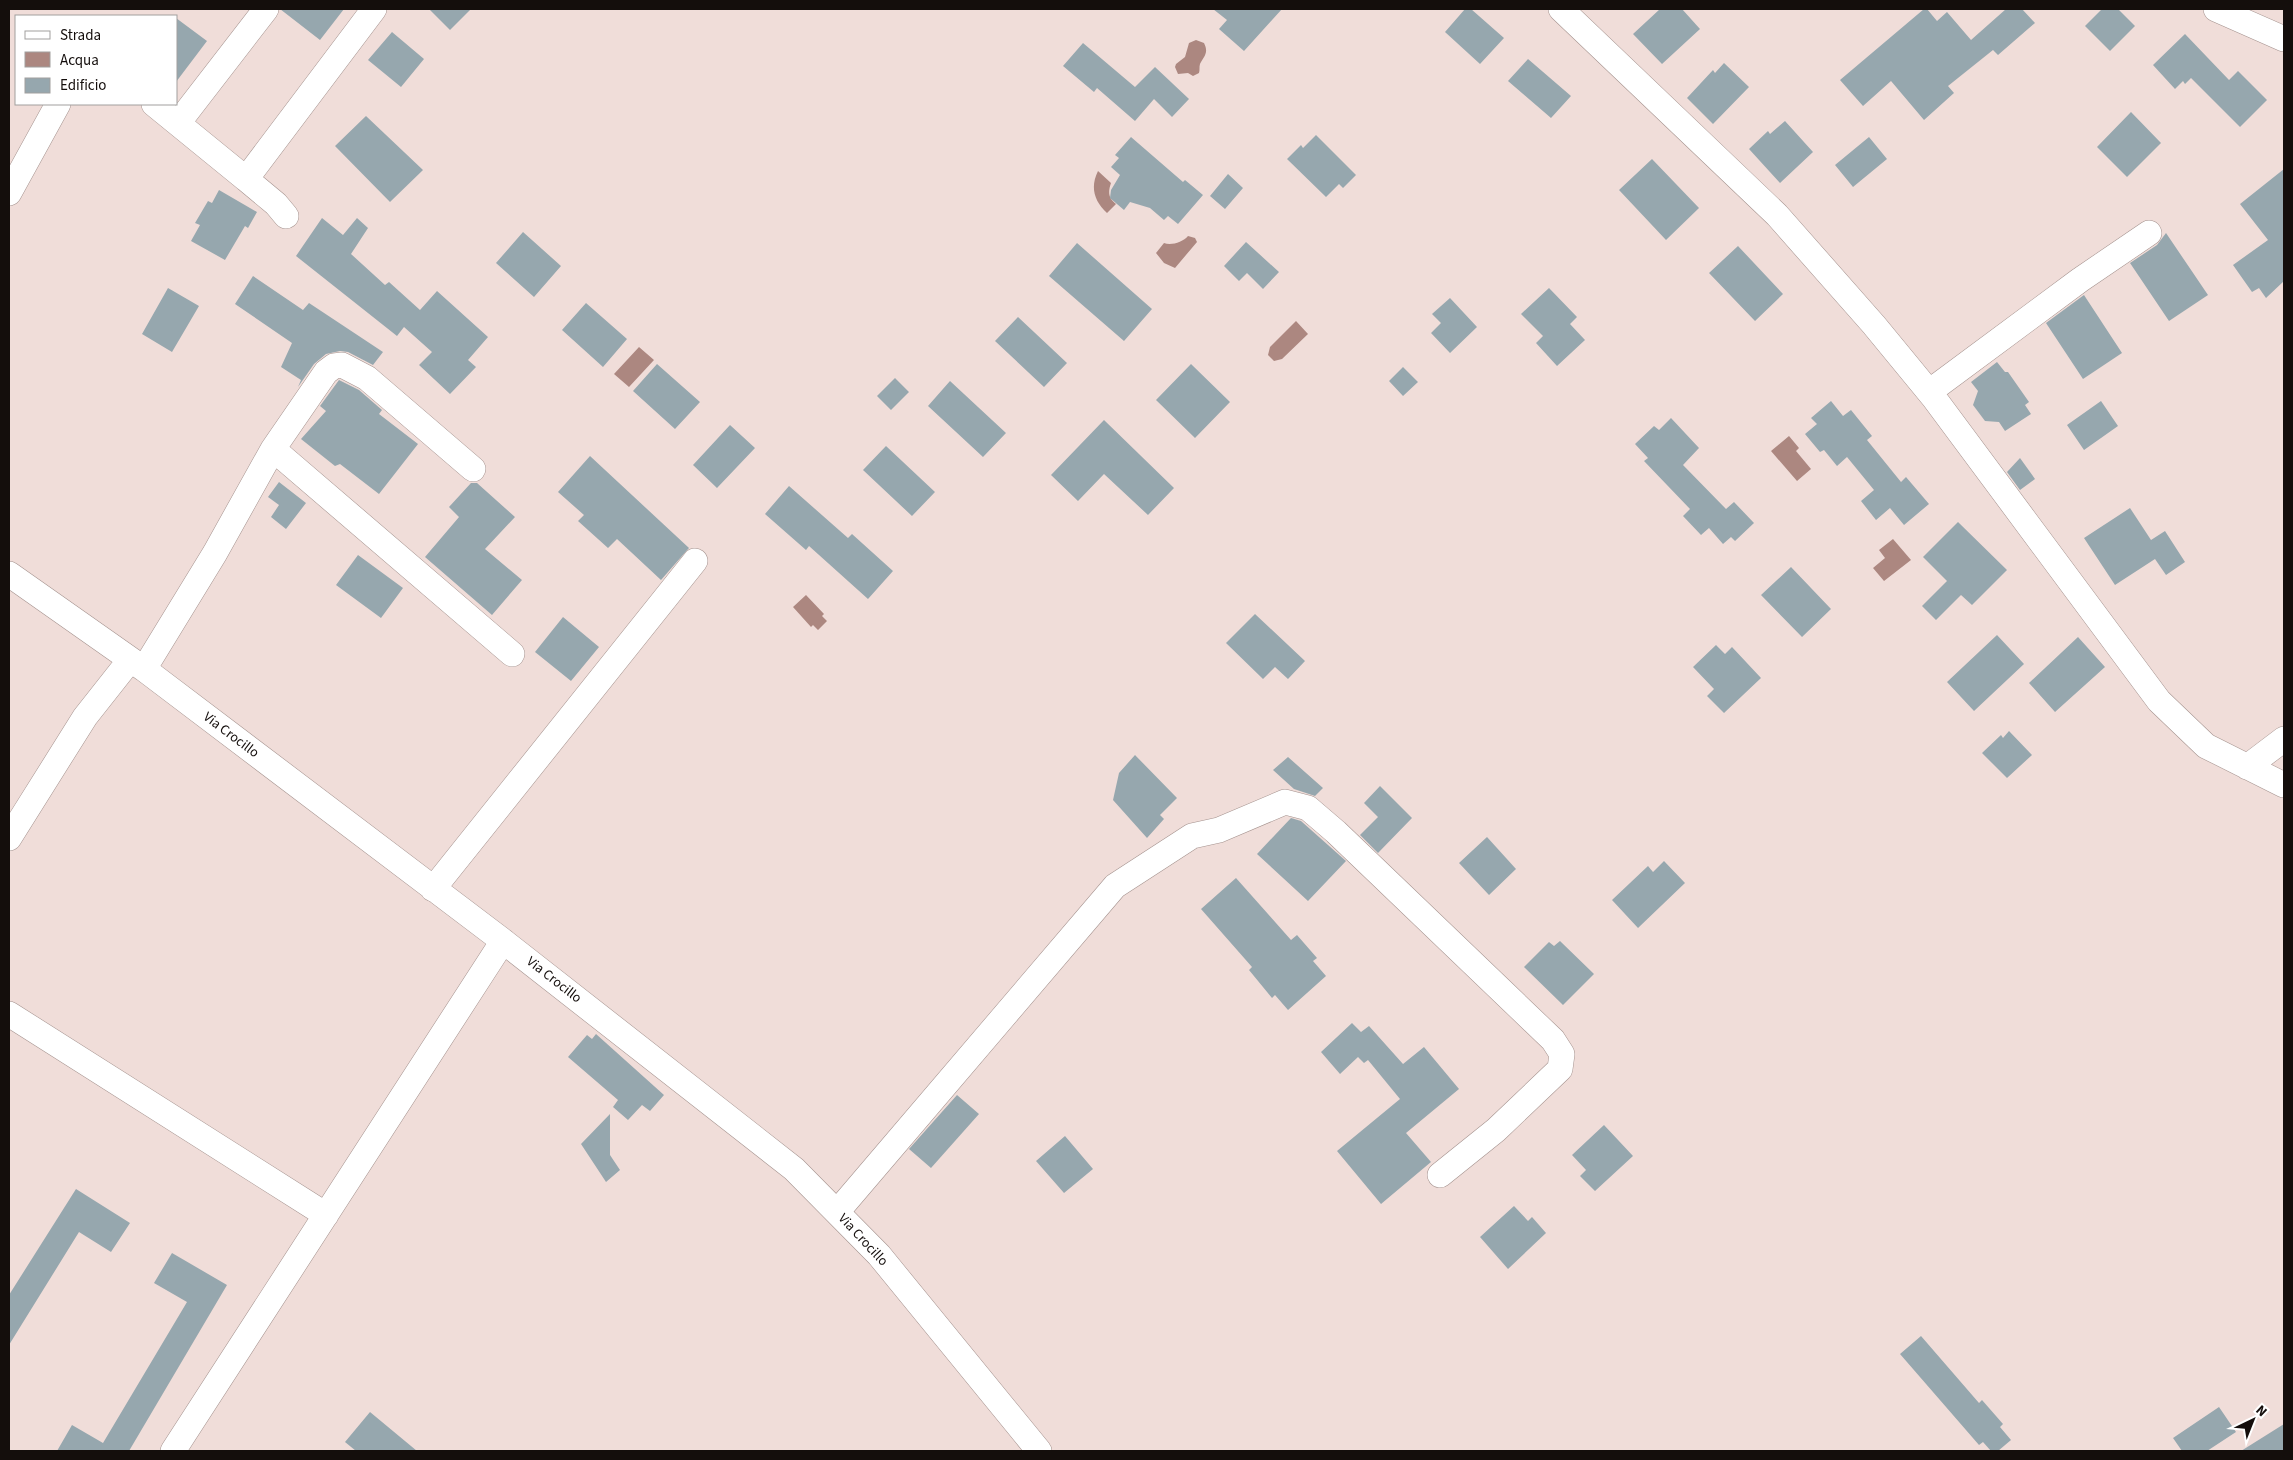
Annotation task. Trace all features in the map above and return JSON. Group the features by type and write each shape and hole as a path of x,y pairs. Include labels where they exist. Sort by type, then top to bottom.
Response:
{"street":[{"path":"178,123 266,9"},
{"path":"246,179 374,9"},
{"path":"1560,9 1777,215 1874,325 1929,392 2159,701 2206,746 2284,784"},
{"path":"2216,9 2284,39"},
{"path":"9,193 57,105"},
{"path":"155,105 276,204 286,216"},
{"path":"1929,392 2080,280 2149,233"},
{"path":"9,838 85,717 137,664 215,552 273,449 326,372 334,366 342,366 367,378 473,470"},
{"path":"273,449 512,654"},
{"path":"433,888 695,561"},
{"name":"Via Crocillo","path":"9,574 137,664 503,941 794,1168 879,1256 1039,1451"},
{"path":"2247,767 2284,739"},
{"path":"837,1212 1116,886 1192,836 1219,830 1285,802 1308,808 1336,832 1553,1040 1562,1054 1560,1069 1496,1130 1440,1175"},
{"path":"173,1451 503,941"},
{"path":"9,1014 326,1215"}],"water":[{"path":"1196,40 1204,43 1206,49 1200,64 1199,73 1193,76 1188,73 1178,74 1175,67 1176,64 1185,57 1189,43"},
{"path":"1098,171 1111,183 1109,195 1116,204 1107,213 1096,199 1094,183"},
{"path":"1188,236 1195,238 1197,242 1175,268 1164,263 1156,253 1164,243 1177,243"},
{"path":"1296,321 1308,334 1282,359 1274,361 1268,355 1270,347"},
{"path":"639,347 654,360 629,387 614,374"},
{"path":"1789,436 1799,448 1796,451 1811,469 1797,481 1771,451"},
{"path":"1893,539 1911,560 1884,581 1873,568 1885,558 1879,550"},
{"path":"806,595 824,614 822,616 827,621 818,630 813,625 811,627 793,607"}],"building":[{"path":"280,9 344,9 320,40"},
{"path":"429,9 471,9 450,30"},
{"path":"1213,9 1282,9 1244,51 1219,29 1227,20"},
{"path":"1465,9 1471,9 1504,38 1480,64 1445,32"},
{"path":"1660,9 1682,9 1700,29 1662,64 1633,34"},
{"path":"1924,9 1927,9 1937,21 1947,12 1971,40 2006,9 2022,9 2035,23 1998,55 1993,50 1948,86 1954,93 1924,120 1891,81 1863,106 1840,80"},
{"path":"2102,9 2118,9 2135,26 2110,51 2085,26"},
{"path":"178,19 207,41 178,79"},
{"path":"392,32 424,59 401,87 368,60"},
{"path":"2185,34 2229,80 2238,71 2267,100 2240,127 2191,78 2185,84 2183,81 2175,89 2153,65"},
{"path":"1083,43 1135,87 1155,67 1189,99 1172,117 1154,99 1135,121 1097,88 1094,92 1063,66"},
{"path":"1528,59 1571,96 1551,118 1508,81"},
{"path":"1724,63 1749,87 1713,124 1687,98 1713,70 1715,73"},
{"path":"2131,112 2161,143 2127,177 2097,147"},
{"path":"366,116 423,170 390,202 335,146"},
{"path":"1785,121 1813,152 1780,183 1749,149 1768,131 1770,134"},
{"path":"1316,135 1356,175 1343,188 1339,184 1326,197 1287,159 1301,145 1303,148"},
{"path":"1131,137 1183,182 1185,180 1203,195 1178,224 1168,216 1164,220 1150,208 1130,202 1124,210 1110,198 1111,190 1120,175 1111,167 1119,158 1115,155"},
{"path":"1869,137 1887,159 1853,187 1835,165"},
{"path":"1652,159 1699,208 1666,240 1619,190"},
{"path":"2284,169 2284,281 2266,298 2259,288 2252,292 2233,265 2268,240 2240,204"},
{"path":"1228,174 1243,188 1225,209 1210,196"},
{"path":"219,190 257,212 248,228 245,226 225,260 191,241 200,225 195,223 208,201 212,203"},
{"path":"322,218 343,235 357,218 368,228 351,254 385,285 389,282 420,310 437,291 488,337 468,360 476,367 450,394 419,365 432,352 404,327 397,336 296,256"},
{"path":"523,232 561,266 534,297 496,263"},
{"path":"2166,233 2208,295 2169,321 2130,263 2157,245"},
{"path":"1246,242 1279,272 1263,289 1247,273 1239,281 1224,266"},
{"path":"1077,243 1152,309 1124,341 1049,276"},
{"path":"1738,246 1783,294 1755,321 1709,273"},
{"path":"253,276 303,310 309,303 383,352 373,365 348,352 340,351 326,354 314,364 298,387 301,380 281,367 292,343 235,304"},
{"path":"168,288 199,306 172,352 142,334"},
{"path":"1549,288 1577,317 1570,324 1585,340 1557,366 1536,343 1543,336 1521,314"},
{"path":"2084,295 2122,353 2083,379 2046,323"},
{"path":"1450,298 1477,327 1450,353 1431,333 1441,323 1432,314"},
{"path":"586,303 627,339 603,367 562,330"},
{"path":"1018,317 1067,363 1044,387 995,341"},
{"path":"1997,362 2005,372 2008,372 2029,402 2025,405 2031,414 2005,431 1999,422 1985,421 1973,405 1978,391 1971,382"},
{"path":"657,364 700,402 675,429 633,391"},
{"path":"1191,364 1230,402 1195,438 1156,400"},
{"path":"1403,367 1418,382 1403,396 1389,381"},
{"path":"895,378 909,392 891,410 877,396"},
{"path":"339,380 359,390 382,410 379,414 418,444 379,494 340,464 335,466 301,439 326,411 320,406"},
{"path":"950,381 1006,433 983,457 928,406"},
{"path":"1831,401 1843,416 1851,410 1872,436 1867,440 1901,482 1906,477 1929,504 1904,525 1890,508 1876,520 1861,501 1874,490 1847,457 1837,466 1824,450 1820,452 1805,434 1817,424 1811,418"},
{"path":"2101,401 2118,426 2084,450 2067,425"},
{"path":"1671,418 1699,448 1683,465 1726,509 1734,502 1754,523 1735,541 1731,537 1723,544 1709,528 1701,535 1683,516 1690,509 1644,461 1648,458 1635,444 1654,426 1659,430"},
{"path":"1104,420 1174,488 1148,515 1104,474 1078,501 1051,475"},
{"path":"730,425 755,448 717,488 693,465"},
{"path":"886,446 935,492 912,516 863,470"},
{"path":"590,456 689,548 661,580 617,539 608,548 578,521 584,515 558,492"},
{"path":"2020,458 2035,479 2020,490 2007,472"},
{"path":"279,482 306,503 286,529 271,517 279,505 268,497"},
{"path":"471,483 477,483 515,517 485,549 522,580 492,615 425,557 459,517 449,507"},
{"path":"789,486 848,538 852,534 893,571 868,599 809,546 806,550 765,514"},
{"path":"2130,508 2151,540 2165,531 2185,562 2166,575 2155,559 2115,585 2084,538"},
{"path":"1958,522 2007,570 1972,605 1961,595 1936,620 1922,606 1947,581 1923,557"},
{"path":"358,555 403,588 381,618 336,585"},
{"path":"1791,567 1831,609 1802,637 1761,595"},
{"path":"1255,614 1305,661 1288,679 1275,667 1263,679 1226,643"},
{"path":"563,617 599,647 571,681 535,652"},
{"path":"1997,635 2024,664 1974,711 1947,682"},
{"path":"2078,637 2105,667 2055,712 2029,683"},
{"path":"1716,645 1725,654 1732,647 1761,678 1724,713 1707,696 1714,689 1693,667"},
{"path":"2009,731 2032,755 2007,778 1982,753 2001,735 2003,738"},
{"path":"1135,755 1177,798 1160,815 1164,819 1147,838 1113,800 1119,773"},
{"path":"1288,757 1323,788 1315,796 1294,789 1273,770"},
{"path":"1380,786 1412,818 1378,853 1360,835 1378,817 1364,803"},
{"path":"1291,818 1301,821 1346,861 1308,901 1257,854"},
{"path":"1487,837 1516,869 1489,895 1459,863"},
{"path":"1664,861 1685,883 1638,928 1612,900 1648,866 1653,872"},
{"path":"1236,878 1291,940 1297,935 1317,958 1313,961 1326,976 1288,1010 1275,995 1272,998 1249,970 1252,967 1201,909"},
{"path":"1560,941 1594,974 1563,1005 1524,967 1549,942 1554,946"},
{"path":"1352,1023 1361,1032 1369,1026 1403,1064 1424,1047 1459,1089 1406,1133 1431,1162 1381,1204 1337,1151 1400,1099 1368,1060 1364,1063 1358,1057 1340,1074 1321,1052"},
{"path":"596,1034 664,1095 650,1111 642,1105 628,1120 613,1107 618,1100 568,1057 587,1035 592,1039"},
{"path":"957,1095 979,1114 931,1168 909,1149"},
{"path":"610,1114 610,1155 620,1170 606,1182 581,1144"},
{"path":"1604,1125 1633,1156 1595,1191 1580,1176 1586,1170 1572,1155"},
{"path":"1065,1136 1093,1169 1064,1193 1036,1161"},
{"path":"76,1189 130,1223 111,1252 79,1232 9,1345 9,1295"},
{"path":"1514,1206 1528,1221 1532,1217 1546,1233 1508,1269 1480,1237"},
{"path":"172,1253 227,1285 129,1451 57,1451 72,1425 103,1443 187,1302 154,1283"},
{"path":"1921,1336 1979,1403 1982,1400 2003,1424 2000,1427 2011,1440 1998,1451 1991,1451 1983,1442 1979,1445 1900,1354"},
{"path":"2219,1407 2236,1432 2207,1451 2182,1451 2173,1438"},
{"path":"370,1412 417,1451 356,1451 345,1442"},
{"path":"2284,1424 2284,1451 2241,1451"}]}
